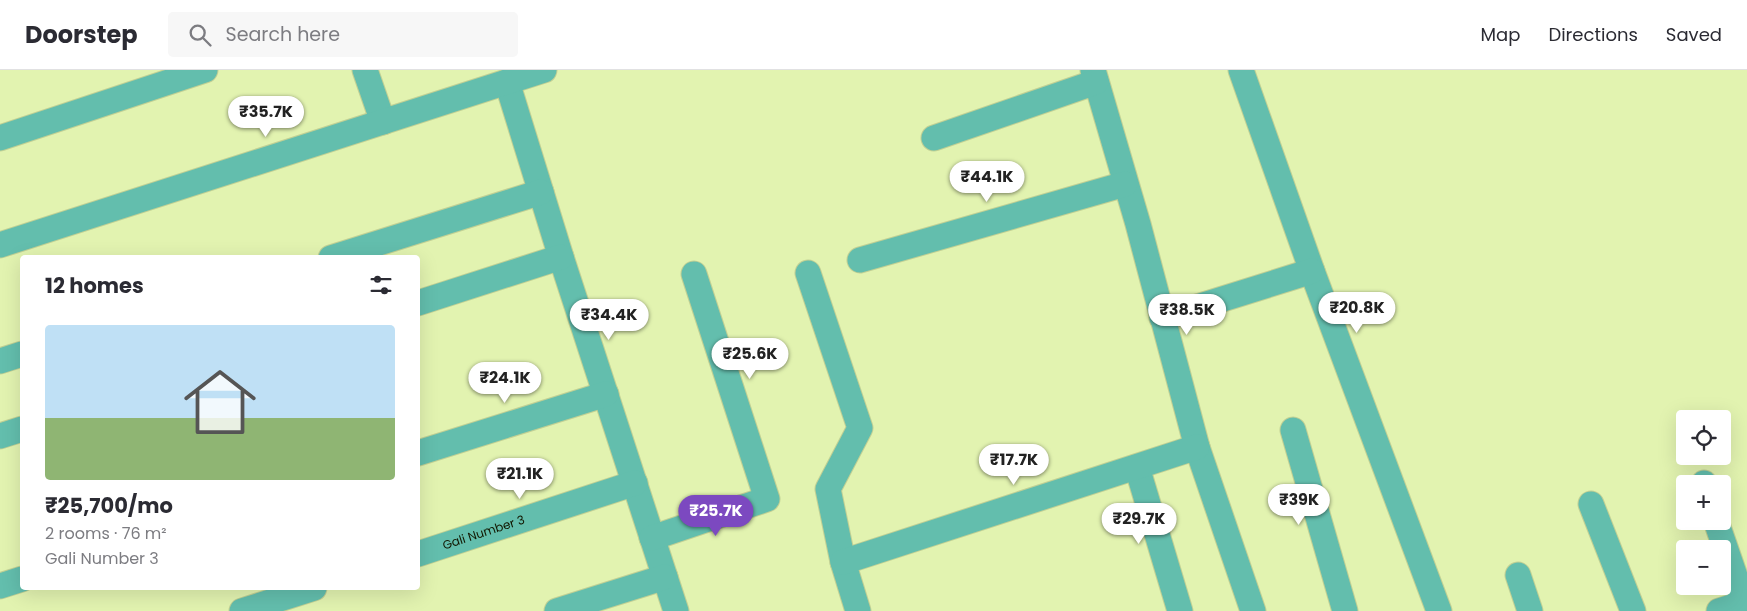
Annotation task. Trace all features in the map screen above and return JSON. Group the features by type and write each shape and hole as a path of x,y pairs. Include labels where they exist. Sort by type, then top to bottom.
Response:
{"street":[{"path":"0,138 205,70"},
{"path":"365,70 383,122"},
{"path":"0,245 544,70"},
{"path":"1241,70 1312,271 1439,611"},
{"path":"934,138 1095,76 1138,224 1197,448 1253,611"},
{"path":"507,82 561,258 676,611"},
{"path":"860,260 1125,184"},
{"path":"341,255 541,192"},
{"path":"420,302 561,258"},
{"path":"1162,318 1312,271"},
{"path":"808,273 860,428 828,490 843,562 858,611"},
{"path":"652,538 767,499 694,274"},
{"path":"0,361 20,355"},
{"path":"420,452 606,394"},
{"path":"0,436 20,430"},
{"path":"1293,430 1345,611"},
{"path":"843,562 1197,448"},
{"path":"1137,467 1180,611"},
{"name":"Gali Number 3","path":"420,553 635,483"},
{"path":"1591,504 1633,611"},
{"path":"1719,530 1746,605 1719,611"},
{"path":"1518,576 1530,611"},
{"path":"557,611 665,577"},
{"path":"0,586 20,580"},
{"path":"242,611 308,590"}]}
